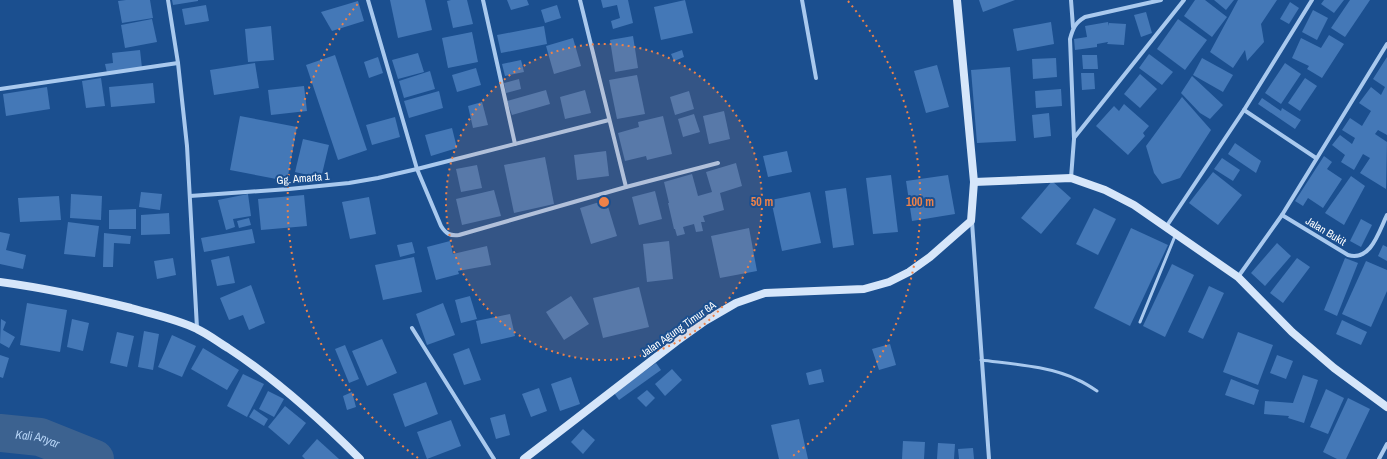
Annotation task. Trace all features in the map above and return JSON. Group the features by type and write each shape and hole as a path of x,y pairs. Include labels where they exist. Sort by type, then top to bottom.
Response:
{"street":[{"path":"168,0 178,64 187,146 197,329"},
{"path":"368,0 417,169 447,234 452,236 460,235 626,187 718,163"},
{"path":"483,0 515,144"},
{"path":"580,0 626,187"},
{"path":"802,0 816,78"},
{"path":"957,0 974,182 972,221 989,459"},
{"path":"1071,0 1073,28 1070,39 1074,139 1071,175"},
{"path":"1073,28 1085,17 1161,0"},
{"path":"1074,139 1184,0"},
{"path":"1166,227 1244,110 1312,0"},
{"path":"1238,277 1282,215 1387,44"},
{"path":"0,89 178,64"},
{"path":"1244,110 1316,158"},
{"name":"Gg. Amarta 1","path":"190,196 349,183 417,169 609,120"},
{"path":"974,182 1071,175 1134,205 1238,277 1292,332 1334,368 1387,407"},
{"name":"Jalan Bukit","path":"1282,215 1348,255 1355,256 1362,255 1369,250 1387,215"},
{"name":"Jalan Agung Timur 6A","path":"524,459 677,341 705,321 736,303 765,293 864,289 889,282 909,272 930,257 972,221"},
{"path":"0,282 83,296 159,316 197,329 250,362 289,393 322,421 360,459"},
{"path":"412,328 494,459"},
{"path":"1379,459 1387,444"}],"lane":[{"path":"1140,322 1176,234"},
{"path":"981,360 1028,366 1057,372 1078,380 1097,391"}],"building":[{"path":"150,0 153,18 122,23 118,1"},
{"path":"172,0 198,0 198,1 173,5"},
{"path":"390,0 425,0 432,30 398,38"},
{"path":"467,0 473,24 453,28 447,1"},
{"path":"507,0 527,0 529,5 511,10"},
{"path":"601,0 628,0 633,23 613,29 611,21 620,18 617,5 603,8"},
{"path":"685,0 693,33 661,40 654,7"},
{"path":"979,0 1015,0 983,12"},
{"path":"1195,0 1205,0 1227,17 1212,37 1184,16"},
{"path":"1214,0 1234,0 1226,10"},
{"path":"1238,0 1277,0 1261,24 1264,42 1247,61 1245,50 1233,68 1210,52"},
{"path":"1324,0 1344,0 1334,13 1321,4"},
{"path":"1350,0 1370,0 1345,37 1331,28"},
{"path":"358,1 364,21 332,31 321,12"},
{"path":"1290,2 1299,8 1289,24 1280,19"},
{"path":"206,5 209,21 185,25 182,9"},
{"path":"557,5 561,18 545,23 541,10"},
{"path":"1313,10 1328,18 1317,40 1302,32"},
{"path":"1146,12 1152,33 1141,37 1134,15"},
{"path":"152,19 157,42 125,48 121,25"},
{"path":"1178,19 1207,40 1185,70 1157,49"},
{"path":"1051,22 1054,44 1017,51 1013,29"},
{"path":"1108,22 1109,26 1109,23 1126,24 1124,45 1107,44 1108,42 1097,44 1097,47 1075,50 1074,39 1087,37 1085,26"},
{"path":"271,26 274,60 248,62 245,29"},
{"path":"544,26 547,44 501,53 497,35"},
{"path":"472,32 478,62 448,68 442,38"},
{"path":"1329,35 1344,44 1322,78 1307,69 1309,66 1292,58 1301,38 1321,48"},
{"path":"633,36 638,68 615,72 610,40"},
{"path":"573,38 581,66 554,74 546,46"},
{"path":"140,50 142,68 107,73 105,64 113,63 112,53"},
{"path":"682,50 684,57 674,61 671,54"},
{"path":"418,53 424,72 398,79 392,60"},
{"path":"1149,54 1173,72 1162,85 1139,68"},
{"path":"335,55 367,150 338,160 306,65"},
{"path":"1082,55 1097,55 1098,69 1083,69"},
{"path":"378,57 383,73 369,78 364,62"},
{"path":"1387,57 1387,135 1378,130 1375,134 1387,142 1386,189 1360,173 1370,158 1363,154 1354,170 1341,162 1345,155 1332,145 1340,135 1352,144 1355,138 1342,130 1350,118 1362,126 1371,111 1359,103 1371,87 1381,95 1385,87 1373,79"},
{"path":"1056,58 1057,77 1033,79 1032,59"},
{"path":"1202,58 1233,75 1223,92 1193,75"},
{"path":"521,60 524,72 505,76 502,64"},
{"path":"255,63 259,88 214,95 210,70"},
{"path":"1285,63 1301,74 1281,104 1265,93"},
{"path":"937,65 949,107 926,113 914,71"},
{"path":"1010,67 1016,141 977,143 971,70"},
{"path":"476,68 481,85 457,92 452,75"},
{"path":"430,71 435,89 404,98 399,81"},
{"path":"1081,73 1094,73 1095,89 1082,90"},
{"path":"1140,74 1157,89 1140,108 1124,94"},
{"path":"637,75 645,114 617,119 609,80"},
{"path":"1192,76 1223,105 1210,119 1200,113 1181,93"},
{"path":"101,78 105,106 86,108 82,81"},
{"path":"1305,78 1317,86 1300,111 1288,103"},
{"path":"519,79 521,89 506,93 504,83"},
{"path":"153,83 155,103 111,107 109,87"},
{"path":"304,86 307,111 271,115 268,90"},
{"path":"47,87 50,109 6,116 3,94"},
{"path":"1061,89 1062,106 1036,108 1035,91"},
{"path":"546,90 550,104 512,115 507,101"},
{"path":"585,90 591,113 565,119 560,97"},
{"path":"439,91 443,108 409,118 404,101"},
{"path":"689,91 694,109 675,115 670,97"},
{"path":"1182,97 1211,130 1180,178 1162,184 1154,173 1146,146"},
{"path":"1262,98 1281,111 1282,108 1301,120 1295,129 1258,104"},
{"path":"482,102 488,125 473,128 468,106"},
{"path":"1124,104 1149,126 1143,133 1145,136 1128,155 1096,126 1114,106 1119,111"},
{"path":"724,111 730,139 709,144 703,116"},
{"path":"1049,113 1051,136 1034,138 1032,115"},
{"path":"694,114 700,132 683,137 678,119"},
{"path":"240,116 297,127 287,181 230,170"},
{"path":"663,116 672,154 647,160 646,156 625,161 618,133 639,127 638,122"},
{"path":"395,117 400,137 372,145 366,125"},
{"path":"452,128 457,148 431,156 425,135"},
{"path":"303,139 329,145 321,178 295,172"},
{"path":"1235,143 1261,161 1256,173 1228,154"},
{"path":"606,151 609,176 577,180 574,155"},
{"path":"787,151 792,172 768,177 763,156"},
{"path":"1324,156 1332,162 1327,169 1342,179 1323,208 1308,198 1303,206 1295,201"},
{"path":"545,157 554,204 514,213 504,165"},
{"path":"1222,158 1240,170 1233,181 1214,169"},
{"path":"736,163 742,186 720,193 724,210 703,216 705,222 701,222 703,231 696,232 694,224 683,227 685,234 677,236 674,229 664,182 692,174 698,196 712,192 706,172"},
{"path":"477,165 482,188 461,192 456,169"},
{"path":"1213,172 1242,195 1218,225 1189,203"},
{"path":"891,175 898,232 873,234 866,178"},
{"path":"948,175 955,214 912,221 906,181"},
{"path":"1351,176 1365,186 1344,225 1325,213"},
{"path":"1052,181 1071,198 1041,234 1021,218"},
{"path":"846,188 854,245 833,248 825,191"},
{"path":"494,190 501,216 462,225 456,199"},
{"path":"655,191 662,219 639,225 632,197"},
{"path":"141,192 162,194 160,210 139,207"},
{"path":"810,192 821,243 782,251 771,200"},
{"path":"71,194 102,196 101,220 70,218"},
{"path":"248,194 251,216 233,219 235,227 226,230 218,200"},
{"path":"304,195 307,226 261,230 258,199"},
{"path":"59,196 61,220 20,222 18,198"},
{"path":"369,197 376,234 350,239 342,202"},
{"path":"606,200 617,236 591,244 580,208"},
{"path":"1094,208 1116,219 1098,255 1076,244"},
{"path":"136,209 136,229 109,229 109,210"},
{"path":"169,213 170,234 141,235 141,215"},
{"path":"249,218 251,225 239,228 237,221"},
{"path":"1361,219 1372,225 1361,247 1350,241"},
{"path":"68,222 99,226 95,257 64,254"},
{"path":"749,228 757,271 720,278 711,236"},
{"path":"1131,228 1168,245 1130,326 1094,308"},
{"path":"252,229 255,243 204,252 201,238"},
{"path":"0,232 10,234 6,250 26,255 23,269 0,264"},
{"path":"104,233 131,236 130,244 114,243 113,267 103,267"},
{"path":"450,241 453,254 487,246 491,265 458,271 459,274 436,280 427,247"},
{"path":"669,241 673,279 647,282 643,244"},
{"path":"412,242 415,253 400,257 397,245"},
{"path":"1277,243 1291,256 1265,286 1251,273"},
{"path":"1383,245 1387,247 1387,261 1378,256"},
{"path":"229,256 235,283 217,286 211,260"},
{"path":"414,257 422,292 383,300 375,265"},
{"path":"173,258 176,275 157,279 154,261"},
{"path":"1297,258 1310,267 1283,303 1270,293"},
{"path":"1345,258 1358,263 1337,316 1324,310"},
{"path":"1366,261 1387,270 1387,291 1371,327 1342,314"},
{"path":"1172,264 1194,275 1165,337 1143,326"},
{"path":"251,285 265,323 249,330 243,315 229,320 220,298"},
{"path":"1209,286 1224,293 1203,339 1188,332"},
{"path":"639,287 649,327 603,338 593,298"},
{"path":"470,296 477,319 461,323 455,300"},
{"path":"571,296 589,324 564,340 546,312"},
{"path":"27,303 67,310 60,352 20,345"},
{"path":"443,303 455,335 427,345 416,314"},
{"path":"510,314 515,336 481,344 476,321"},
{"path":"1,319 6,322 3,330 15,337 9,348 0,343"},
{"path":"72,319 89,323 83,351 67,347"},
{"path":"1342,320 1367,332 1361,345 1336,334"},
{"path":"144,331 159,334 153,370 138,367"},
{"path":"117,332 134,336 127,367 110,363"},
{"path":"1238,332 1273,345 1258,385 1223,372"},
{"path":"172,335 196,346 182,377 158,367"},
{"path":"382,339 397,373 367,386 352,351"},
{"path":"890,344 896,365 879,370 872,349"},
{"path":"345,345 359,379 349,383 335,349"},
{"path":"203,348 239,370 227,390 191,369"},
{"path":"469,348 481,380 464,385 453,354"},
{"path":"0,355 9,358 3,378 0,377"},
{"path":"1277,355 1293,361 1286,379 1270,373"},
{"path":"656,363 661,370 619,400 614,393"},
{"path":"672,369 682,380 665,396 655,384"},
{"path":"821,369 824,382 809,385 806,373"},
{"path":"243,374 264,384 247,417 227,406"},
{"path":"1303,375 1318,380 1304,423 1288,418 1289,416 1264,414 1265,401 1293,403"},
{"path":"571,377 580,404 560,411 551,384"},
{"path":"1231,379 1259,390 1254,405 1225,395"},
{"path":"426,382 438,414 405,427 393,394"},
{"path":"539,388 547,411 531,417 522,394"},
{"path":"1326,389 1344,398 1328,434 1310,427"},
{"path":"647,390 655,398 646,407 637,398"},
{"path":"268,391 284,399 274,417 259,409"},
{"path":"352,392 356,407 347,410 343,396"},
{"path":"1348,398 1370,409 1346,459 1337,459 1323,452"},
{"path":"285,406 306,423 289,445 268,427"},
{"path":"254,409 268,419 264,426 249,417"},
{"path":"505,414 510,435 496,439 490,418"},
{"path":"799,419 808,459 779,459 771,425"},
{"path":"451,420 461,446 427,459 417,432"},
{"path":"583,429 595,440 583,454 571,442"},
{"path":"317,439 339,459 305,459 302,456"},
{"path":"903,441 925,442 924,459 902,459"},
{"path":"938,443 955,444 954,459 937,459"},
{"path":"973,448 974,459 959,459 958,449"}],"waterway":[{"name":"Kali Anyar","path":"0,433 40,437 95,459"}]}
